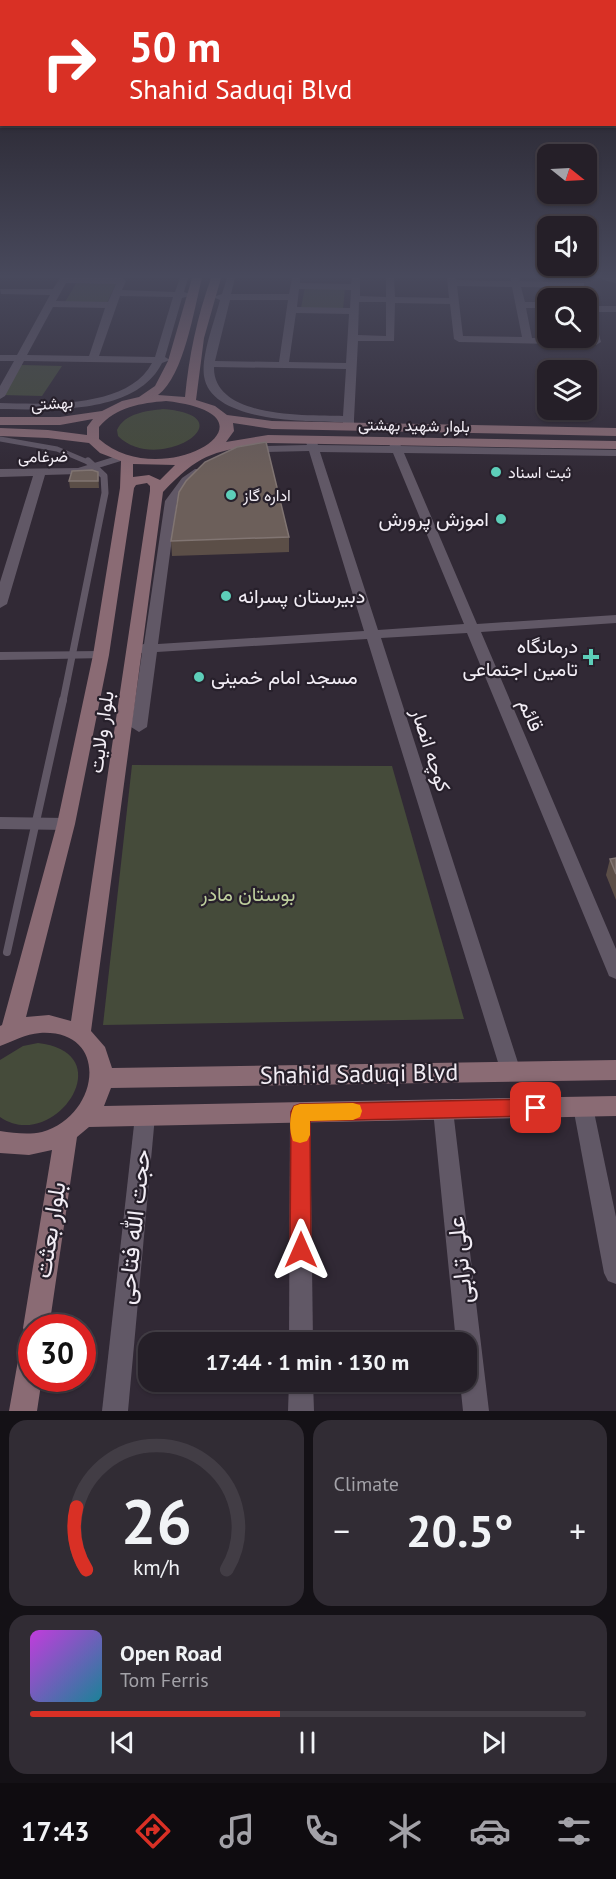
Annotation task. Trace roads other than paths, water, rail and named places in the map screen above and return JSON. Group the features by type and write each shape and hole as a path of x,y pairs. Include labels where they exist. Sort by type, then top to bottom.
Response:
{"main road":[{"path":"141,400 160,388 174,361 178,344"},
{"path":"190,401 199,344"},
{"path":"141,400 166,398 205,405 224,418 227,427 226,434 213,448"},
{"name":"بهشتی","path":"0,421 60,421 105,414 141,400"},
{"path":"105,414 93,426 93,440 108,454 123,459 158,462 196,456"},
{"name":"بلوار شهید بهشتی","path":"224,418 272,425 348,423 616,432"},
{"path":"268,439 252,436 253,431 272,425"},
{"name":"بهشتی","path":"0,432 48,434 93,440"},
{"name":"بلوار شهید بهشتی","path":"196,456 213,448 268,439 311,444 616,445"},
{"path":"157,490 180,467 196,456"},
{"name":"بلوار ولایت","path":"6,1034 66,824 101,655 127,488 123,459"},
{"path":"127,488 131,482 147,479 155,481 157,490"},
{"name":"بلوار ولایت","path":"80,1032 142,649 157,490"},
{"path":"0,1142 20,1145 44,1142 75,1124 97,1098 102,1078 100,1059 91,1043 80,1032 56,1024 34,1024 6,1034"},
{"name":"Shahid Saduqi Blvd","path":"102,1078 616,1070"},
{"name":"Shahid Saduqi Blvd","path":"75,1124 145,1116 616,1106"},
{"name":"بلوار بعثت","path":"39,1314 75,1124"},
{"path":"23,1411 26,1392"}],"street":[{"path":"0,396 28,344"},
{"path":"93,359 98,344"},
{"path":"0,406 45,407 107,399 144,382 158,360 163,344"},
{"path":"216,344 209,379 217,394 236,405 260,414 348,423 353,344"},
{"path":"284,365 287,344"},
{"path":"0,358 174,361"},
{"path":"211,364 351,366"},
{"path":"229,458 266,449 311,444"},
{"name":"کوچه انصار","path":"311,444 511,1072"},
{"path":"395,445 616,453"},
{"name":"قائم","path":"395,445 615,964"},
{"name":"ضرغامی","path":"0,473 79,471 123,459"},
{"path":"139,728 142,649 171,501 186,482 211,465"},
{"path":"0,604 40,472"},
{"path":"142,649 616,619"},
{"path":"0,656 101,655"},
{"path":"0,824 66,824"},
{"path":"583,1107 616,1273"},
{"name":"علی ترابی","path":"443,1110 476,1411"},
{"path":"300,1112 301,1332"},
{"name":"حجت الله فتاحی","path":"115,1411 145,1116"},
{"path":"301,1392 302,1411"}],"lane":[{"path":"0,439 50,445 98,467 105,479 101,520 73,656 7,952"}],"place":[{"name":"ثبت اسناد","path":"496,472"},
{"name":"اداره گاز","path":"231,495"},
{"name":"اموزش پرورش","path":"501,519"},
{"name":"دبیرستان پسرانه","path":"226,596"},
{"name":"درمانگاه تامین اجتماعی","path":"591,657"},
{"name":"مسجد امام خمینی","path":"199,677"}],"park label":[{"name":"بوستان مادر","path":"248,894"}]}
